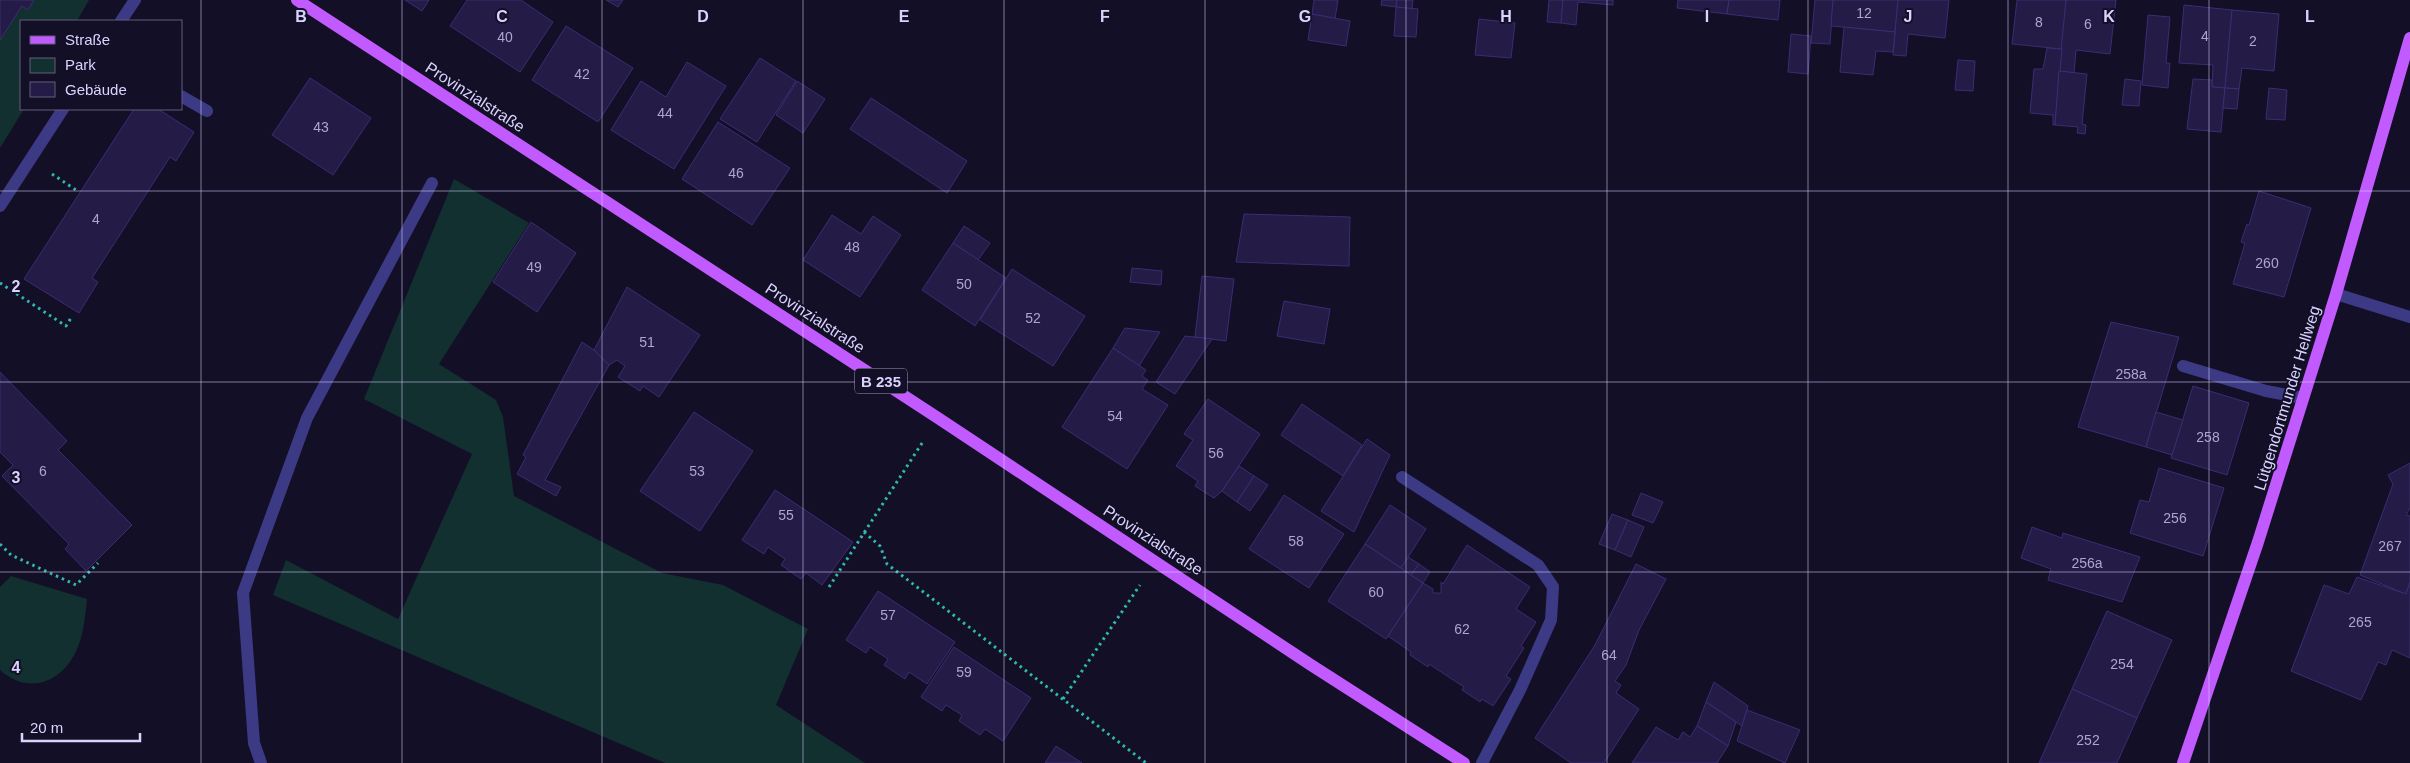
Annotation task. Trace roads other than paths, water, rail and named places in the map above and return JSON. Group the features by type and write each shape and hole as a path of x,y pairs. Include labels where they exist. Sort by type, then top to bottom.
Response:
{"main road":[{"name":"Provinzialstraße","path":"297,0 938,418 1311,665 1464,763"},
{"name":"Lütgendortmunder Hellweg","path":"2182,763 2258,542 2304,398 2410,38"}],"street":[{"path":"122,20 135,0"},
{"path":"182,97 206,111"},
{"path":"0,206 62,110"},
{"path":"261,763 254,743 243,593 307,418 432,183"},
{"path":"2336,294 2410,317"},
{"path":"2183,366 2266,391 2304,398"},
{"path":"1402,477 1538,565 1553,587 1551,620 1520,690 1482,763"}]}
